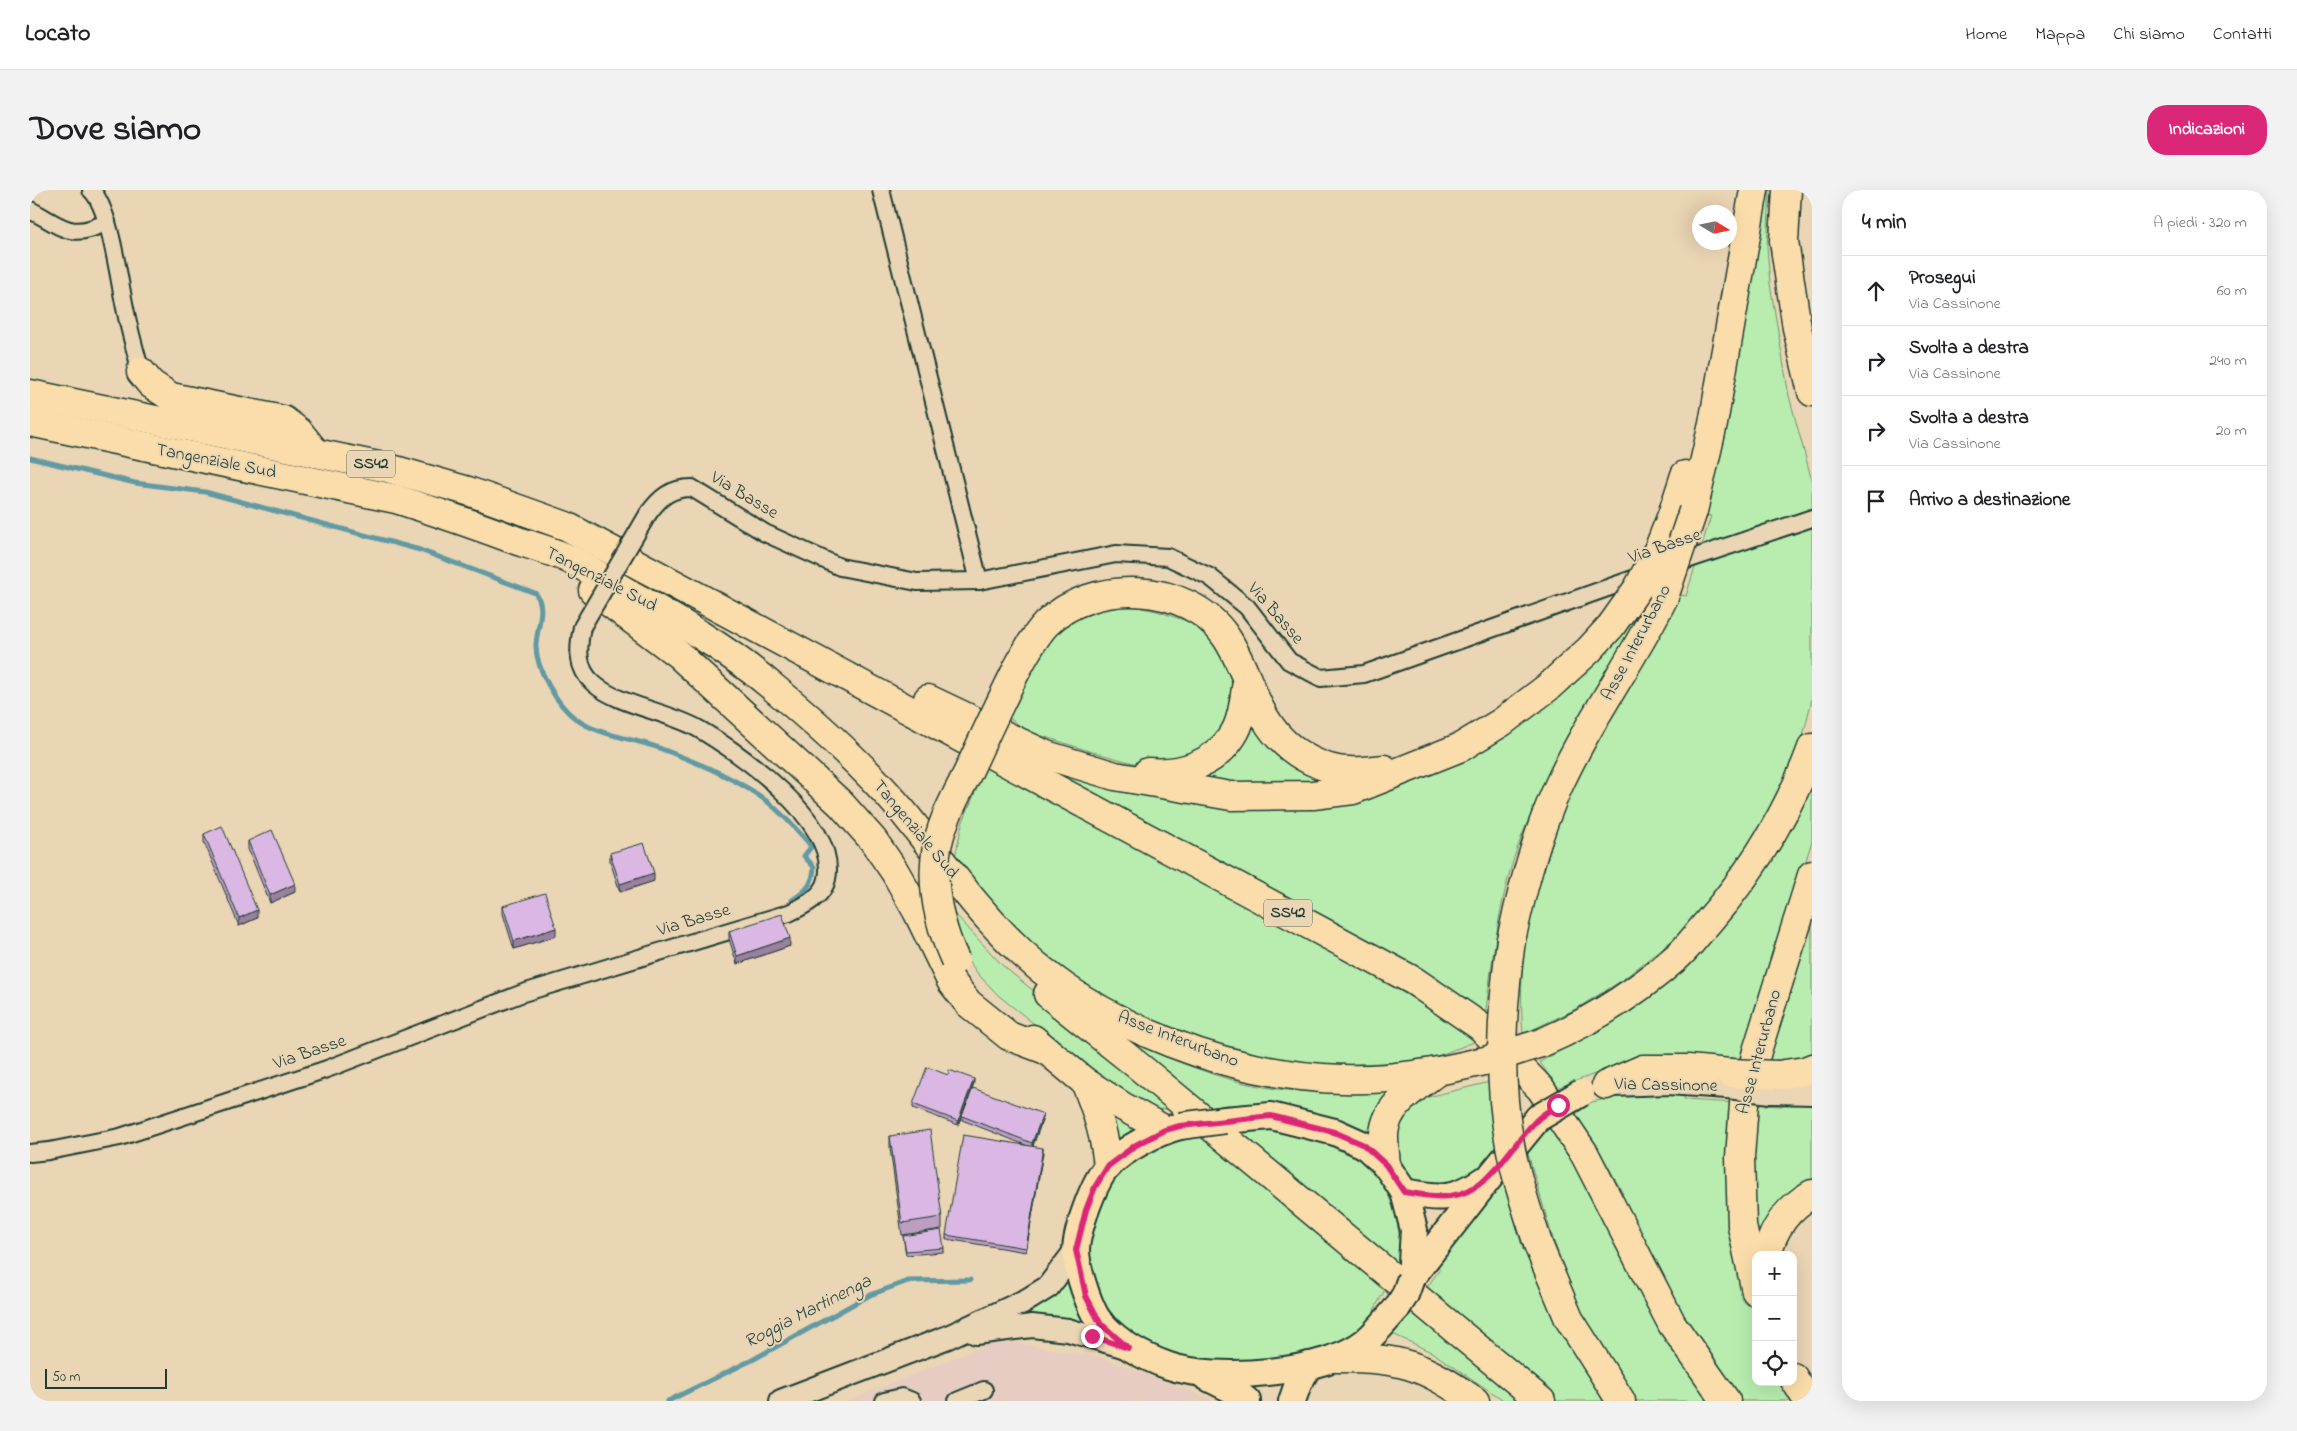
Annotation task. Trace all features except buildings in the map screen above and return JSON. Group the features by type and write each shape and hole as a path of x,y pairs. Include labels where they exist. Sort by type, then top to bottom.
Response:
{"highway":[{"name":"Asse Interurbano","path":"1621,1401 1569,1319 1539,1247 1523,1197 1510,1144 1505,1096 1502,1050 1504,1003 1511,940 1528,869 1559,785 1650,625 1664,596 1693,511 1711,433 1754,190"},
{"path":"1787,190 1784,241 1797,328 1812,392"},
{"path":"694,593 801,635 880,677 1046,755 1088,769 1181,789 1231,796 1304,796 1353,790 1461,747 1502,722 1547,688 1589,650 1611,626 1638,588 1659,548 1681,487 1735,293"},
{"path":"141,372 151,384 171,397 283,420 299,432 316,452"},
{"name":"Tangenziale Sud","path":"30,394 316,452 388,468 459,488 566,526 694,593"},
{"name":"Tangenziale Sud","path":"30,422 396,499 453,517 567,558 675,618 722,649 772,686 819,726 861,767 902,812 979,908"},
{"path":"567,558 580,580 678,654 841,804 873,840 895,872 918,911 951,981 968,1003 1009,1036 1046,1050"},
{"path":"1173,1128 1122,1106 1085,1082 1046,1050 972,986 955,960 946,941 939,915 935,884 936,852 946,819 1017,669 1033,641 1046,624 1062,612 1085,600 1113,593 1144,592 1174,599 1202,613 1225,635 1262,713 1279,737 1308,758 1321,765 1348,772 1414,767"},
{"name":"SS42","path":"694,593 1414,981 1481,1027 1541,1089 1584,1153 1672,1324 1726,1401"},
{"path":"1006,736 1150,772 1175,772 1191,769 1208,760 1234,734 1247,682"},
{"name":"Asse Interurbano","path":"979,908 1020,951 1062,985 1100,1010 1193,1050 1242,1066 1343,1079 1435,1073 1484,1061 1541,1043 1576,1028 1610,1007 1678,955 1723,904 1773,834 1791,799 1812,748"},
{"name":"Asse Interurbano","path":"1752,1273 1742,1226 1740,1157 1742,1113 1748,1082 1812,876"},
{"name":"SS42","path":"979,908 992,948 1142,1069 1541,1401"},
{"path":"1606,1085 1643,1070 1688,1069 1728,1080 1774,1083 1812,1068"},
{"path":"1386,1165 1384,1133 1387,1118 1397,1103 1435,1073"},
{"path":"1085,1082 1097,1108 1106,1138 1108,1166"},
{"path":"1770,1251 1784,1215 1797,1203 1812,1194"},
{"path":"1336,1358 1382,1358 1407,1363 1439,1377 1475,1401"},
{"path":"1797,1383 1808,1401"}],"main road":[{"path":"1774,1083 1812,1094"},
{"name":"Via Cassinone","path":"1411,1278 1538,1118 1581,1093 1606,1085"},
{"name":"Via Cassinone","path":"781,1401 948,1337 1027,1300 1048,1287 1076,1250 1086,1210 1095,1187 1108,1166 1136,1145 1173,1128 1225,1120 1271,1116 1305,1123 1334,1132 1364,1145 1386,1165 1404,1192 1414,1230 1411,1278 1406,1295 1397,1308 1366,1342 1336,1358 1310,1365 1262,1373 1200,1373 1168,1366 1128,1348 1068,1330 1032,1326 1004,1328 948,1337"},
{"name":"Via Cassinone","path":"1404,1192 1428,1196 1451,1196 1466,1192 1493,1173"},
{"name":"Via Cassinone","path":"1076,1250 1086,1296 1100,1323 1128,1348"},
{"path":"1292,1401 1298,1384 1310,1365"},
{"path":"1200,1373 1235,1391 1247,1401"}],"street":[{"path":"91,190 97,195 107,222 132,341 141,372"},
{"path":"881,190 979,581"},
{"path":"30,210 65,230 79,232 93,229 107,222"},
{"name":"Via Basse","path":"30,1153 120,1136 327,1070 523,993 789,913 807,904 820,892 827,879 826,860 821,838 789,797 755,768 696,728 605,692 591,682 582,669 578,648 582,627 648,514 666,494 678,488 692,488 766,533 840,568 916,582 979,581 1116,554 1168,557 1210,577 1247,607 1289,661 1321,678 1364,674 1789,524 1812,518"},
{"path":"957,1401 984,1390"},
{"path":"884,1401 902,1398 912,1401"}],"shaded area":[{"path":"999,1340 1102,1358 1216,1401 849,1401"}],"green space":[{"path":"1767,190 1770,190 1767,246 1770,284 1789,396 1812,481 1812,699 1802,740 1768,816 1737,866 1684,931 1621,981 1574,1010 1523,1034 1522,972 1530,914 1544,857 1564,803 1616,698 1675,594 1686,596 1711,516 1705,515"},
{"path":"1132,606 1157,611 1192,623 1218,643 1235,670 1229,728 1213,748 1148,767 1027,731 1008,717 1028,673 1051,639 1066,627 1084,617 1105,610"},
{"path":"1631,619 1640,626 1590,706 1558,762 1529,818 1518,846 1511,866 1501,909 1485,1018 1446,986 1311,909 1068,782 1074,771 1376,794"},
{"path":"1246,718 1338,782 1194,785"},
{"path":"986,766 1280,921 1450,1020 1477,1041 1424,1061 1337,1065 1261,1060 1151,1023 1077,979 1013,928 955,857 962,824"},
{"path":"1812,775 1812,841 1741,1061 1642,1059 1608,1069 1557,1088 1540,1062 1620,1017"},
{"path":"1812,913 1812,1061 1761,1062"},
{"path":"955,914 1003,966 1177,1108 1152,1110 1137,1105 999,996 978,974 966,957 970,955 961,938"},
{"path":"1125,1040 1184,1064 1263,1087 1322,1092 1400,1090 1375,1140 1278,1107 1226,1105 1199,1110"},
{"path":"1490,1082 1498,1147 1490,1162 1445,1194 1408,1179 1398,1161 1397,1130 1407,1111 1424,1098"},
{"path":"1632,1093 1683,1094 1685,1100 1736,1103 1744,1275 1752,1302 1752,1386 1785,1386 1792,1401 1739,1401 1701,1353 1619,1198 1623,1194 1601,1153 1576,1114 1592,1102"},
{"path":"1783,1102 1812,1103 1812,1186 1755,1245 1747,1173 1754,1105 1782,1106"},
{"path":"1111,1108 1152,1129 1111,1156 1114,1121"},
{"path":"1254,1125 1348,1147 1366,1164 1383,1184 1394,1208 1401,1242 1397,1269 1230,1129"},
{"path":"1553,1126 1584,1177 1618,1249 1647,1302 1713,1401 1633,1401 1585,1323 1553,1239 1526,1147"},
{"path":"1204,1134 1387,1286 1374,1310 1378,1314 1359,1330 1336,1343 1284,1359 1257,1362 1203,1362 1169,1356 1137,1343 1129,1337 1106,1306 1097,1288 1092,1269 1090,1249 1096,1210 1105,1192 1117,1175 1137,1158 1174,1138 1176,1141"},
{"path":"1503,1178 1523,1250 1529,1250 1609,1401 1553,1401 1423,1293 1440,1269 1437,1266"},
{"path":"1071,1275 1093,1326 1028,1313 1056,1293"},
{"path":"1412,1306 1530,1401 1505,1401 1433,1353 1391,1333"}],"waterway":[{"path":"30,458 135,483 205,492 420,550 535,593 539,598 541,610 536,644 539,664 543,675 562,705 585,725 659,748 705,766 751,790 776,809 811,847 804,856 814,867 812,878 805,890 792,900"},
{"name":"Roggia Martinenga","path":"668,1401 754,1359 870,1295 908,1281 970,1280"}],"route":[{"path":"1092,1336 1128,1348 1100,1323 1086,1296 1076,1250 1086,1210 1095,1187 1108,1166 1136,1145 1165,1130 1225,1120 1271,1116 1305,1123 1334,1132 1364,1145 1386,1165 1404,1192 1428,1196 1451,1196 1466,1192 1493,1173 1538,1118 1558,1105"}]}
